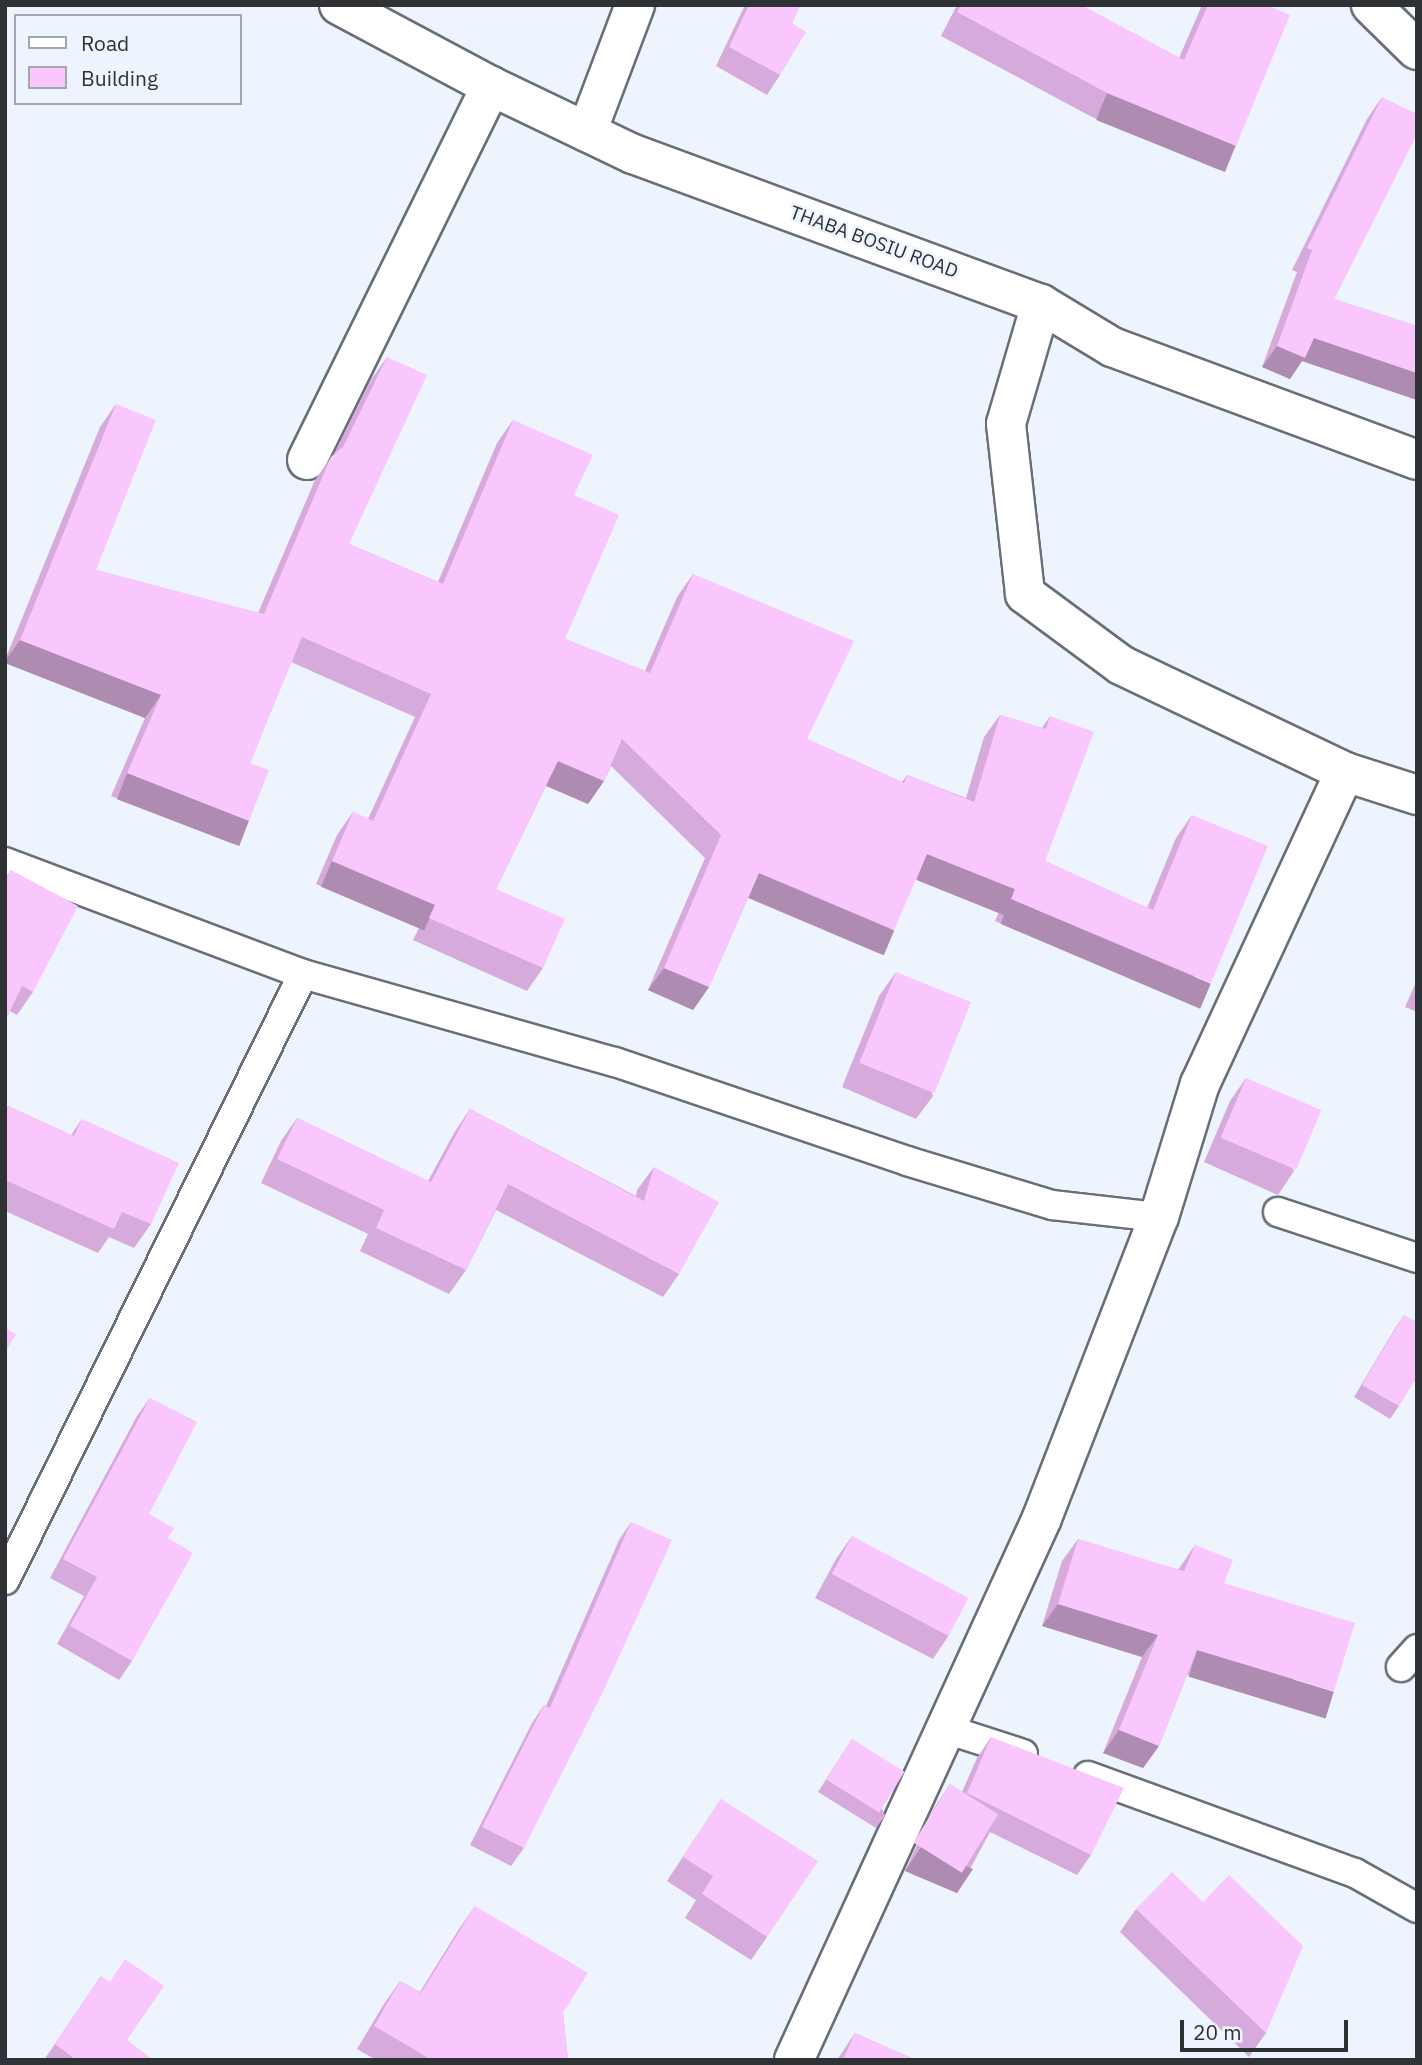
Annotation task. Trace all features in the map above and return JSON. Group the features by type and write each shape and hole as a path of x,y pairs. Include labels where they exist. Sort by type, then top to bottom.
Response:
{"street":[{"name":"THABA BOSIU ROAD","path":"340,5 491,86 633,153 1041,304 1112,347 1417,460"},
{"path":"587,132 635,5"},
{"path":"1371,5 1417,50"},
{"path":"307,460 491,86"},
{"path":"1041,304 1006,424 1025,594 1121,666 1345,772 1417,795"},
{"path":"794,2060 1042,1518 1158,1217 1200,1084 1345,772"}],"lane":[{"path":"5,862 303,974 615,1062 1052,1205 1158,1217"},
{"path":"5,1580 303,974"},
{"path":"1278,1212 1417,1258"},
{"path":"946,1729 1058,1766 1354,1873 1417,1908"}],"building":[{"path":"749,5 800,5 792,23 806,32 780,75 729,47"},
{"path":"961,5 1081,5 1184,60 1208,5 1267,5 1290,15 1236,146 1107,93 957,12"},
{"path":"1382,97 1417,114 1417,134 1334,299 1417,326 1417,373 1314,338 1305,358 1277,346 1312,250 1307,248"},
{"path":"387,357 427,375 349,544 443,584 513,420 593,455 574,495 619,515 565,639 650,673 693,574 854,641 807,739 904,783 907,775 974,802 1000,715 1046,729 1050,716 1094,732 1045,861 1153,910 1192,815 1268,846 1211,983 1011,899 1015,889 927,854 894,930 759,873 709,987 664,968 721,835 622,739 604,781 558,761 496,889 565,919 543,968 429,918 435,905 332,861 353,812 373,821 431,694 302,637 250,763 269,770 249,821 127,773 161,695 20,640 116,404 156,420 96,570 264,614 331,457 343,447"},
{"path":"11,870 78,906 33,992 22,986 5,1021 5,881"},
{"path":"896,972 971,1002 934,1093 859,1063"},
{"path":"1246,1078 1321,1110 1296,1170 1221,1138"},
{"path":"8,1106 74,1136 82,1119 179,1163 151,1224 122,1212 114,1229 5,1180 5,1113"},
{"path":"470,1109 644,1201 654,1167 719,1202 679,1274 508,1184 466,1270 376,1228 384,1210 277,1159 297,1118 431,1182"},
{"path":"1404,1315 1417,1322 1417,1377 1399,1406 1362,1385"},
{"path":"5,1328 16,1334 5,1353"},
{"path":"150,1398 197,1422 149,1514 174,1528 168,1538 193,1553 132,1661 70,1626 97,1577 63,1559"},
{"path":"631,1522 672,1540 602,1694 524,1848 482,1827 544,1705 550,1708"},
{"path":"852,1536 969,1598 948,1636 832,1574"},
{"path":"1078,1539 1184,1571 1195,1545 1233,1560 1224,1583 1355,1623 1334,1691 1197,1650 1159,1746 1119,1730 1158,1635 1058,1604"},
{"path":"991,1737 1124,1788 1091,1855 967,1793"},
{"path":"852,1739 905,1772 879,1813 827,1780"},
{"path":"950,1784 998,1814 962,1873 913,1843"},
{"path":"721,1799 818,1861 767,1937 702,1894 713,1876 683,1857"},
{"path":"1172,1872 1203,1902 1229,1875 1303,1946 1266,2033 1136,1909"},
{"path":"475,1906 588,1973 563,2013 568,2060 432,2060 374,2026 400,1981 421,1993"},
{"path":"125,1959 164,1986 127,2040 152,2060 76,2060 55,2044 101,1976 110,1982"},
{"path":"855,2033 916,2060 843,2060"}]}
